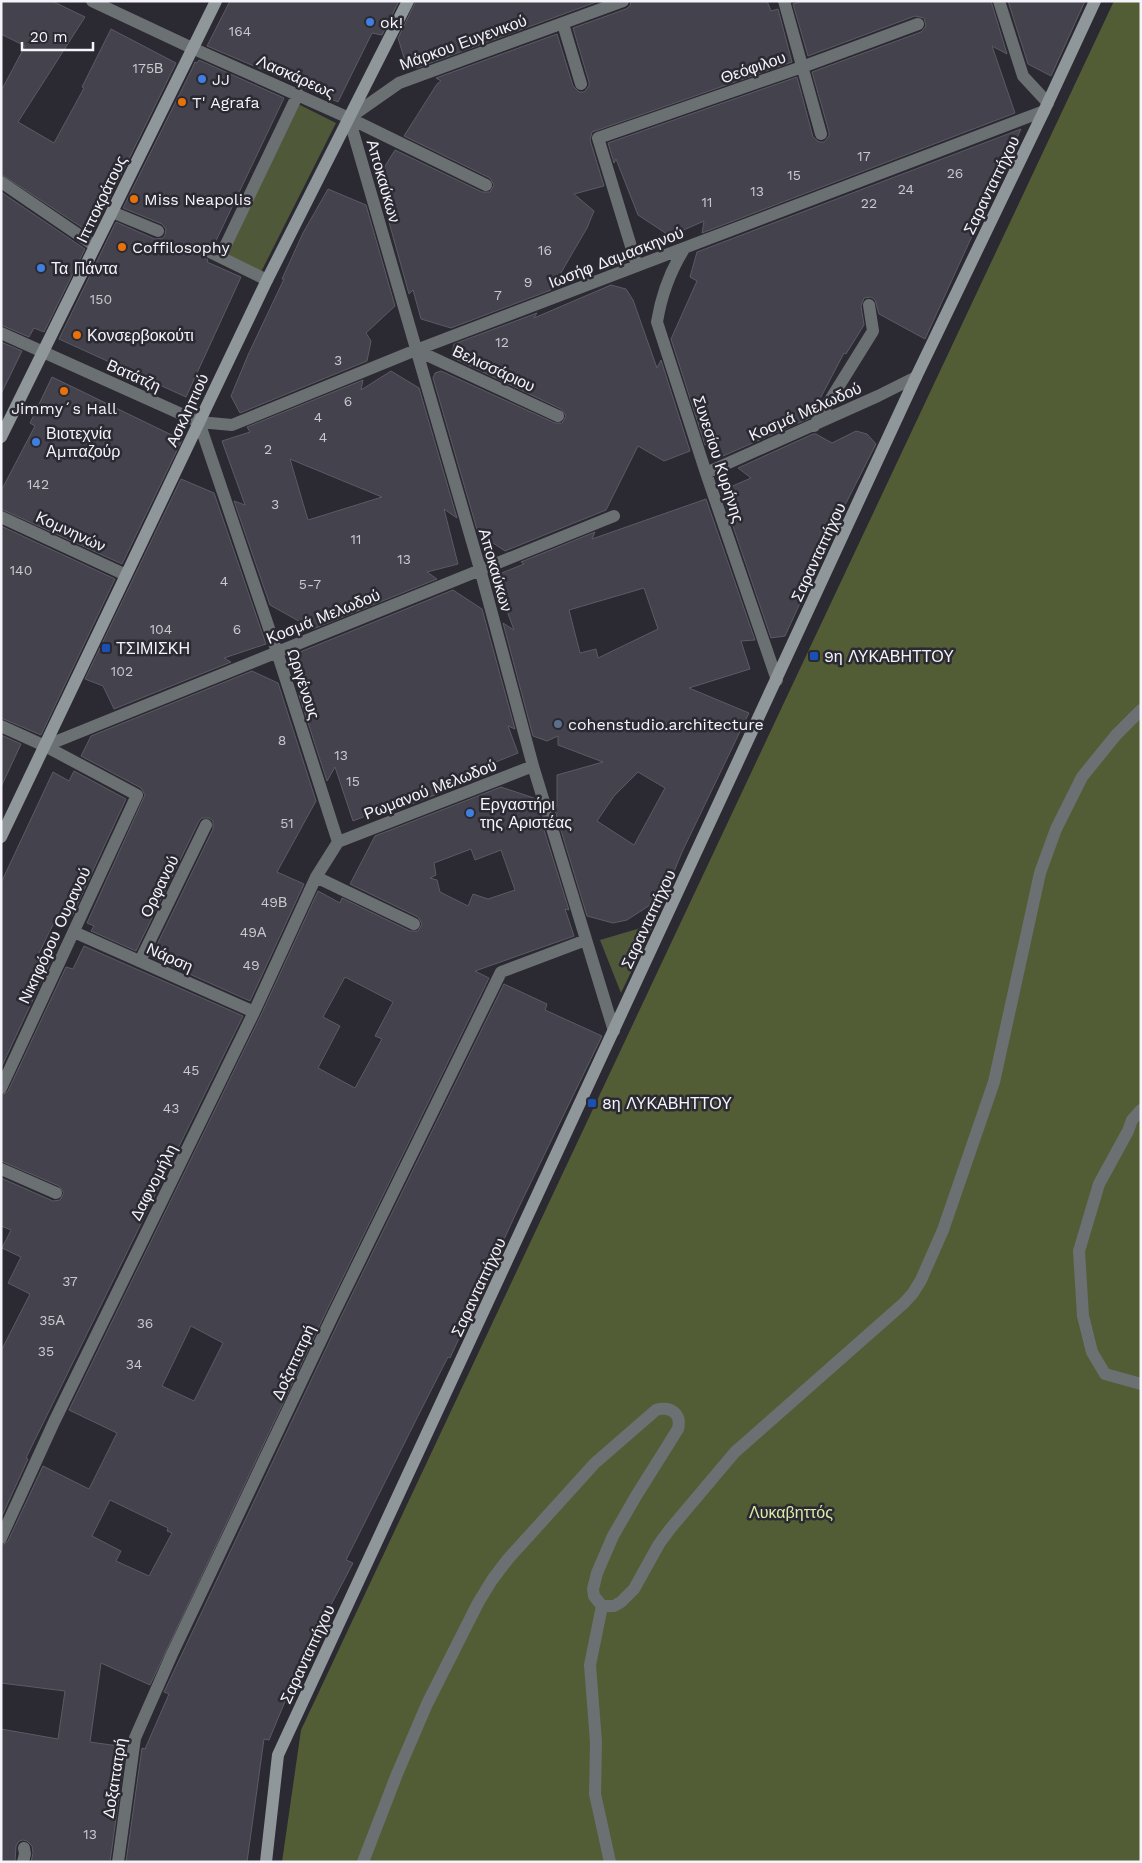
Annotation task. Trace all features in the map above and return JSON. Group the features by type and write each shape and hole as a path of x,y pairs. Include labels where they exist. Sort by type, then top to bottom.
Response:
{"street":[{"name":"Λασκάρεως","path":"92,1 192,48 298,94 486,185"},
{"name":"Ιπποκράτους","path":"1,437 216,1"},
{"name":"Ασκληπιού","path":"1,837 267,280 408,1"},
{"name":"Μάρκου Ευγενικού","path":"349,118 398,83 623,1"},
{"path":"784,1 821,134"},
{"path":"999,1 1023,76 1046,107"},
{"name":"Σαρανταπήχου","path":"266,1862 278,1755 916,377 1095,1"},
{"path":"562,24 581,84"},
{"name":"Θεόφιλου","path":"638,266 598,138 802,67 918,24"},
{"path":"220,258 298,94"},
{"name":"Ιωσήφ Δαμασκηνού","path":"199,422 232,425 416,350 638,266 1046,107"},
{"name":"Αποκαύκων","path":"349,118 480,570 533,766 614,1031"},
{"path":"1,182 95,246"},
{"path":"112,212 158,230"},
{"name":"Συνεσίου Κυρήνης","path":"684,248 676,261 659,310 657,322 776,680"},
{"path":"208,251 267,280"},
{"path":"814,426 873,331 869,305"},
{"name":"Βατάτζη","path":"1,333 199,422"},
{"name":"Βελισσάριου","path":"416,350 558,416"},
{"name":"Κοσμά Μελωδού","path":"706,473 814,426 916,377"},
{"name":"Ωριγένους","path":"199,422 277,652 338,842"},
{"name":"Κοσμά Μελωδού","path":"45,746 614,516"},
{"name":"Κομνηνών","path":"1,517 126,575"},
{"path":"602,1606 614,1606 634,1589 659,1544 670,1529 735,1452 904,1303 917,1286 943,1230 994,1082 1040,873 1056,828 1082,776 1141,710"},
{"path":"1,726 45,746"},
{"name":"Νικηφόρου Ουρανού","path":"1,1088 137,795 45,746"},
{"name":"Ρωμανού Μελωδού","path":"338,842 533,766"},
{"name":"Ορφανού","path":"140,961 206,826"},
{"name":"Δαφνομήλη","path":"1,1538 75,1379 254,1012 316,877 338,842"},
{"path":"316,877 414,924"},
{"name":"Νάρση","path":"74,932 254,1012"},
{"name":"Δοξαπατρή","path":"118,1862 135,1738 172,1654 337,1306 501,972 586,940"},
{"path":"1136,1115 1099,1184 1079,1251 1083,1316 1092,1352 1105,1374 1141,1384"},
{"path":"1,1169 56,1193"},
{"path":"363,1862 397,1774 428,1704 478,1602 492,1580 508,1559 595,1463 649,1415 656,1410 668,1409 674,1412 678,1418 678,1429 636,1496 596,1573 593,1589 594,1596 602,1606"},
{"path":"602,1606 590,1665 596,1742 595,1794 610,1862"},
{"path":"23,1862 24,1848"}],"green space":[{"name":"Λυκαβηττός","path":"1114,1 1141,1 1141,1862 282,1862 301,1730"},
{"path":"298,104 336,123 261,272 226,255"},
{"path":"654,924 621,993 600,940"}],"building":[{"path":"1,1 52,1 85,17 18,122 54,143 84,88 82,87 111,29 176,63 92,234 1,174 1,91 25,46 1,34"},
{"path":"230,1 399,1 382,35 372,33 338,102 207,46"},
{"path":"416,1 599,1 417,68 405,61 398,38"},
{"path":"631,1 767,1 771,11 778,9 792,62 592,132 590,140 604,186 574,194 594,211 587,228 551,290 451,328 421,319 413,290 409,294 377,179 395,150 482,192 490,192 494,185 490,178 404,136 437,84 441,81 436,78 557,34 573,86 579,92 584,92 589,86 589,82 573,28 626,9 630,6"},
{"path":"803,1 991,1 1007,54 992,46 1015,113 702,233 704,221 670,236 638,215 616,159 614,163 608,143 797,77 813,137 819,142 824,142 829,136 829,132 812,72 921,32 926,26 924,18 915,16 808,56 793,4"},
{"path":"1008,1 1085,1 1051,76 1028,64"},
{"path":"199,60 284,98 214,245 207,243 201,248 201,255 208,260 207,262 241,277 186,397 59,339 116,222 155,239 163,238 165,235 166,229 162,224 123,208 195,62 197,63"},
{"path":"1021,129 925,339 879,314 875,300 871,297 864,298 861,306 864,325 846,354 844,353 810,418 723,456 708,444 705,445 671,339 697,281 690,277 697,252"},
{"path":"328,189 366,205 395,306 366,333 371,341 367,361 240,413 231,396 303,233"},
{"path":"1,192 85,249 44,332 34,328 29,337 1,325"},
{"path":"611,285 626,289 633,300 657,368 661,360 690,451 664,461 638,446 606,510 505,551 478,533 433,378 435,373 441,371 555,423 562,423 566,416 561,409 451,357 454,344 537,313 534,318"},
{"path":"1,342 22,351 1,394"},
{"path":"391,371 419,388 457,518 444,509 458,564 427,572 437,579 313,629 270,605 234,501 245,505 222,441 250,432 247,427 363,380 361,390","holes":["290,459 382,497 308,520"]},
{"path":"52,377 182,440 122,564 1,509 1,491 35,426 30,423"},
{"path":"856,431 867,434 876,444 843,509 785,636 771,638 721,491 751,478 738,468 813,434 832,443"},
{"path":"181,479 214,493 266,644 224,658 231,662 114,709 103,686 85,679"},
{"path":"706,499 755,640 741,641 750,669 689,688 749,713 682,852 664,896 627,920 613,923 587,916 553,804 557,806 557,775 603,762 558,745 558,736 547,741 533,736 503,623 514,630 494,576 524,564 521,562 595,532 592,539","holes":["644,588 658,629 598,658 596,649 580,653 569,610","638,772 665,788 634,845 597,821 614,796"]},
{"path":"1,526 115,579 41,735 1,718"},
{"path":"453,590 482,609 515,729 508,726 518,753 464,775 476,779 386,814 391,806 353,821 335,767 327,781 298,692 310,697 295,654"},
{"path":"252,671 278,683 316,801 277,872 304,884 250,1001 151,957 213,829 213,821 209,818 202,818 199,821 136,951 91,931 94,926 87,923 145,795 141,788 81,756 91,736"},
{"path":"1,735 21,744 1,787"},
{"path":"74,771 126,799 72,916 60,911 36,959 50,963 1,1068 1,883 53,772 69,781"},
{"path":"501,787 534,798 569,910 565,909 574,936 475,971 489,978 326,1312 150,1685 101,1663 90,1742 126,1747 110,1862 31,1862 32,1846 23,1840 19,1841 16,1846 15,1862 1,1862 1,1729 58,1739 65,1691 1,1683 1,1546 8,1541 43,1466 89,1489 117,1433 69,1410 261,1015 318,891 340,903 342,898 410,931 418,931 422,924 418,917 350,884 375,836","holes":["471,849 475,860 501,850 515,890 488,899 473,894 468,906 440,892 437,880 430,878 436,875 434,863","345,977 393,1002 375,1036 382,1039 355,1088 318,1068 340,1026 323,1017","191,1326 223,1343 194,1401 162,1386","110,1500 168,1528 167,1531 172,1533 149,1576 116,1561 121,1551 92,1536"]},
{"path":"84,946 243,1016 26,1458 28,1459 1,1518 1,1351 30,1294 8,1283 21,1257 2,1248 11,1230 1,1226 1,1178 53,1201 60,1200 64,1193 59,1186 1,1161 1,1096 8,1091 66,967 73,969"},
{"path":"504,984 547,1004 545,1010 602,1036 517,1211 450,1358 448,1357 346,1560 353,1563 323,1620 269,1740 264,1739 247,1862 126,1862 142,1748 145,1749 169,1694 164,1692 340,1319"}],"place":[{"name":"ok!","path":"370,22"},
{"name":"JJ","path":"202,79"},
{"name":"T' Agrafa","path":"182,102"},
{"name":"Miss Neapolis","path":"134,199"},
{"name":"Coffilosophy","path":"122,247"},
{"name":"Τα Πάντα","path":"41,268"},
{"name":"Κονσερβοκούτι","path":"77,335"},
{"name":"Jimmy´s Hall","path":"64,391"},
{"name":"Βιοτεχνία Αμπαζούρ","path":"36,442"},
{"name":"ΤΣΙΜΙΣΚΗ","path":"106,648"},
{"name":"9η ΛΥΚΑΒΗΤΤΟΥ","path":"814,656"},
{"name":"cohenstudio.architecture","path":"558,724"},
{"name":"Εργαστήρι της Αριστέας","path":"470,813"},
{"name":"8η ΛΥΚΑΒΗΤΤΟΥ","path":"592,1103"}]}
